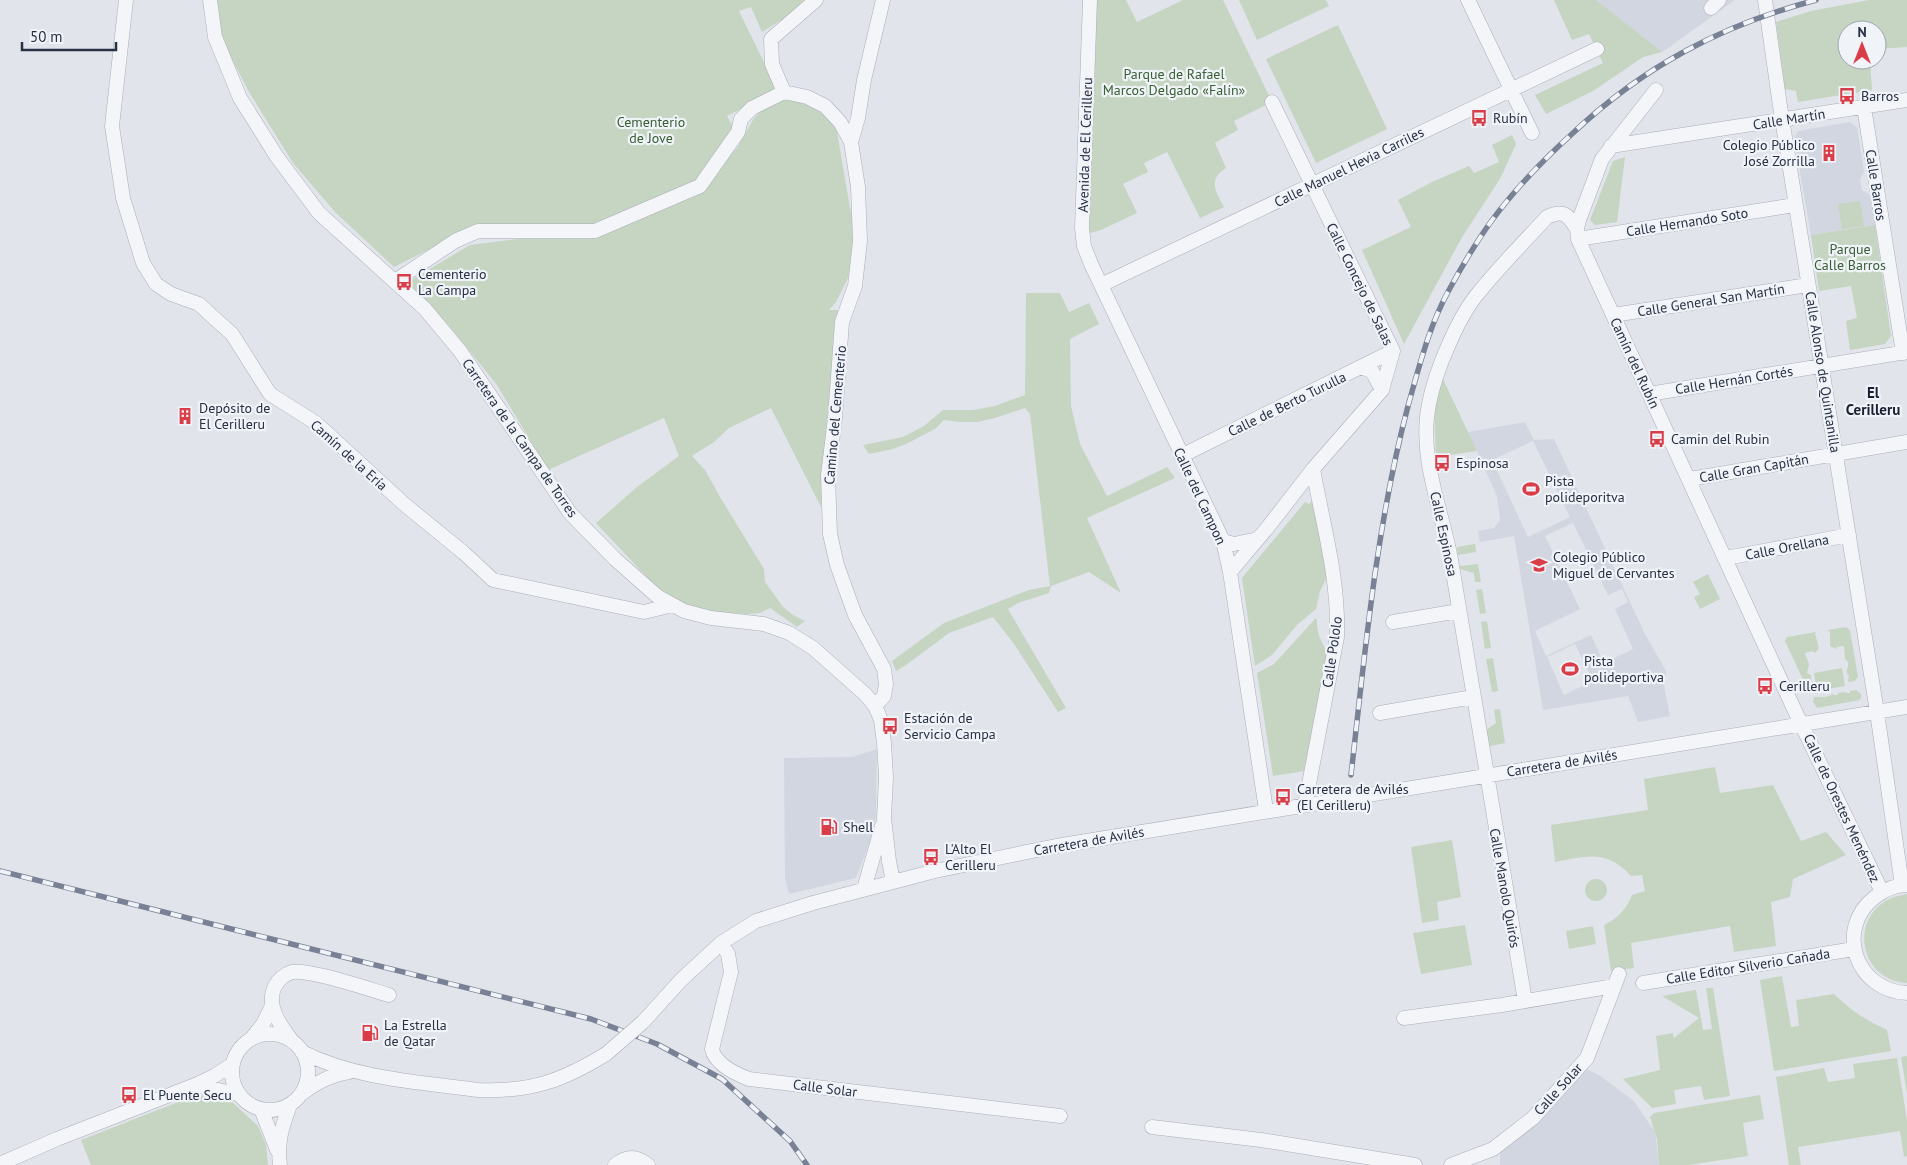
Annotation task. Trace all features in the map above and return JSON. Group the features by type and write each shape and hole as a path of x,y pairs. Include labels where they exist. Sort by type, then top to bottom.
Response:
{"street":[{"name":"Camín de la Ería","path":"126,0 112,126 123,198 143,263 156,284 171,294 199,304 232,334 270,394 316,423 404,504 457,547 493,580 644,612 672,605"},
{"name":"Carretera de la Campa de Torres","path":"210,0 215,37 240,98 277,157 319,213 424,309 460,351 570,513 615,559 657,596 684,612 711,618 764,624 789,633 813,648 865,694 875,706 881,720 884,743 886,777 884,818 893,882"},
{"path":"394,281 455,242 478,231 595,231 700,186 738,132 741,119 752,108 784,92 777,81 772,64 771,39 816,0"},
{"name":"Camino del Cementerio","path":"851,142 858,118 864,80 883,0"},
{"name":"Avenida de El Cerilleru","path":"1090,0 1082,228 1084,246 1101,285"},
{"path":"1468,0 1532,133"},
{"name":"Calle Alonso de Quintanilla","path":"1765,2 1795,205 1905,885"},
{"name":"Calle Manuel Hevia Carriles","path":"1101,285 1597,49"},
{"path":"1578,234 1579,220 1602,159 1656,90"},
{"name":"Camino del Cementerio","path":"784,92 807,97 825,106 840,122 851,142 858,187 860,241 855,286 842,322 835,418 828,475 830,534 837,565 855,616 884,669 886,684 884,696 875,706"},
{"name":"Calle Martín","path":"1611,146 1907,100"},
{"name":"Calle Concejo de Salas","path":"1230,572 1313,469 1382,390 1393,351 1272,102"},
{"name":"Calle Barros","path":"1864,107 1905,352"},
{"name":"Calle Hernando Soto","path":"1578,234 1795,205"},
{"name":"Calle Espinosa","path":"1485,775 1449,551 1427,452 1426,426 1429,404 1449,346 1463,316 1478,292 1547,217 1555,213 1570,217 1578,234"},
{"name":"Camín del Rubín","path":"1578,234 1649,394 1802,724"},
{"name":"Calle del Campon","path":"1101,285 1223,541 1230,572 1266,810"},
{"name":"Calle General San Martín","path":"1613,315 1808,285"},
{"name":"Calle de Berto Turulla","path":"1182,456 1393,351"},
{"name":"Calle Hernán Cortés","path":"1649,394 1905,352"},
{"path":"1360,367 1372,371 1382,390"},
{"name":"Calle Gran Capitán","path":"1690,479 1907,442"},
{"name":"Calle Pololo","path":"1305,805 1338,637 1338,608 1335,580 1313,469"},
{"name":"Calle Orellana","path":"1726,558 1849,536"},
{"path":"1223,541 1234,544 1258,539"},
{"path":"1393,622 1459,611"},
{"path":"1380,713 1473,697"},
{"name":"Carretera de Avilés","path":"351,1072 478,1090 496,1091 547,1083 578,1071 606,1054 642,1022 681,980 721,943 756,921 813,902 893,882 1056,846 1266,810 1907,707"},
{"name":"Calle de Orestes Menéndez","path":"1802,724 1882,892"},
{"name":"Calle Manolo Quirós","path":"1485,775 1525,1001"},
{"name":"Carretera de la Campa de Torres","path":"864,889 884,818"},
{"path":"1905,885 1882,892 1868,902 1859,916 1854,932 1854,949 1859,964 1869,978 1882,987 1897,993 1907,994"},
{"name":"Calle Solar","path":"721,943 728,954 731,972 712,1049 713,1056 736,1074 749,1079 1060,1116"},
{"name":"Calle Editor Silverio Cañada","path":"1643,983 1854,949"},
{"path":"351,1072 320,1062 302,1052 292,1042 276,1017 272,1006 272,992 278,980 291,972 306,972 389,995"},
{"name":"Calle Solar","path":"1451,1165 1493,1149 1533,1118 1587,1058 1617,980 1525,1001"},
{"path":"1404,1018 1525,1001"},
{"path":"237,1094 232,1078 233,1064 239,1050 263,1024 272,1006"},
{"path":"250,1040 264,1035 279,1035 292,1042"},
{"path":"301,1095 307,1081 307,1066 302,1052"},
{"path":"0,1164 57,1138 195,1085 233,1064"},
{"path":"195,1085 237,1094 247,1103 261,1109 276,1110 290,1105 316,1083 334,1074 351,1072"},
{"path":"279,1159 280,1133 290,1105"},
{"path":"261,1109 279,1159"},
{"path":"1152,1127 1261,1140 1415,1165"},
{"path":"615,1165 629,1158 642,1161 648,1165"}],"shaded area":[{"path":"1596,0 1735,0 1661,53"},
{"path":"1850,122 1857,127 1864,171 1860,180 1862,190 1870,195 1875,225 1811,235 1794,138 1798,131"},
{"name":"Colegio Público Miguel de Cervantes","path":"1525,422 1534,440 1554,439 1645,634 1666,671 1664,685 1670,716 1638,722 1628,696 1543,710 1514,536 1480,542 1478,531 1494,528 1500,520 1497,496 1468,432","holes":["1533,441 1570,517 1528,537 1492,460","1573,523 1608,595 1622,589 1628,602 1615,609 1633,649 1604,663 1591,635 1546,656 1535,631 1580,609 1545,536","1575,644 1593,681 1564,695 1547,657"]},
{"name":"Shell","path":"877,749 876,815 871,840 856,878 789,894 785,878 784,758 852,757"},
{"path":"1584,1068 1599,1075 1634,1101 1655,1132 1659,1165 1500,1165 1500,1150"}],"green space":[{"name":"Cementerio de Jove","path":"217,0 805,0 791,14 762,32 751,7 739,11 778,91 727,116 735,130 695,183 591,227 548,225 446,241 394,267 335,212 293,163 249,92 222,40"},
{"name":"Parque de Rafael Marcos Delgado «Falín»","path":"1090,0 1126,0 1137,22 1183,0 1223,0 1272,102 1234,121 1238,130 1215,143 1226,168 1220,172 1215,181 1216,191 1224,207 1200,218 1167,152 1144,163 1148,172 1123,184 1137,213 1101,230 1083,235"},
{"path":"1239,0 1326,0 1329,6 1257,40"},
{"path":"1554,0 1596,0 1662,52 1643,57 1593,91 1546,114 1535,95 1603,63 1589,34 1572,40"},
{"path":"1869,0 1907,0 1907,47 1887,48 1887,20 1837,20 1837,70 1871,70 1872,90 1798,102 1796,91 1785,89 1776,22 1811,11"},
{"path":"1338,25 1387,129 1316,163 1266,59"},
{"path":"785,99 798,99 819,111 836,126 850,208 856,227 848,278 836,302 829,310 838,310 826,430 821,507 771,408 729,428 714,442 692,456 705,470 764,569 765,582 783,607 805,621 797,627 770,608 760,613 747,614 710,612 681,604 658,589 596,523 637,487 679,456 664,418 548,470 497,385 451,328 408,282 470,245 518,239 591,239 694,195 737,148 754,118 769,103"},
{"path":"1512,135 1516,144 1501,177 1461,239 1404,344 1362,250 1411,227 1398,200 1432,182 1469,166 1474,173 1499,162 1492,145"},
{"path":"1625,157 1617,222 1595,225 1590,220 1613,161"},
{"path":"1860,201 1864,226 1842,229 1838,204"},
{"name":"Parque Calle Barros","path":"1875,225 1891,336 1885,344 1850,350 1846,321 1857,318 1851,286 1819,291 1811,235"},
{"path":"1026,293 1060,293 1069,312 1089,303 1099,324 1070,339 1071,406 1080,444 1107,496 1167,467 1175,478 1087,518 1121,593 1089,572 1051,586 1049,593 1018,603 1008,609 1066,708 1058,712 1014,644 993,617 949,633 896,671 892,661 944,623 1029,590 1050,586 1030,414 1025,408 977,422 944,420 935,429 906,444 869,454 863,445 903,437 924,426 943,410 973,410 995,406 1025,395"},
{"path":"1443,379 1477,451 1436,457 1434,409"},
{"path":"1312,501 1328,575 1320,591 1316,609 1297,625 1272,655 1255,666 1242,578 1305,502 1309,504"},
{"path":"1475,544 1476,552 1458,555 1457,547"},
{"path":"1478,564 1481,582 1475,582 1474,573 1460,569 1460,566"},
{"path":"1708,574 1720,599 1700,609 1694,597 1700,594 1693,582"},
{"path":"1482,589 1486,613 1480,614 1476,590"},
{"path":"1317,619 1317,628 1328,653 1304,771 1273,776 1257,673 1274,664"},
{"path":"1487,621 1491,648 1485,649 1481,622"},
{"path":"1846,627 1850,630 1858,677 1855,681 1848,682 1848,662 1845,659 1844,646 1837,647 1836,649 1830,646 1830,632 1828,630"},
{"path":"1816,632 1819,648 1815,653 1812,651 1805,653 1809,664 1807,673 1811,675 1811,685 1813,687 1806,686 1785,641 1787,637"},
{"path":"1493,658 1498,691 1492,692 1486,659"},
{"path":"1842,668 1845,686 1817,691 1814,673"},
{"path":"1856,690 1861,694 1859,700 1817,708 1813,702 1814,697 1826,697 1845,692 1850,693 1850,691"},
{"path":"1500,709 1505,743 1487,747 1485,731 1496,723 1494,710"},
{"path":"1715,767 1720,793 1773,785 1801,841 1826,832 1846,855 1793,879 1790,897 1771,902 1776,946 1734,952 1730,926 1631,943 1634,968 1611,971 1604,925 1621,913 1632,895 1645,891 1642,875 1631,876 1622,867 1605,858 1587,857 1555,862 1551,825 1648,810 1644,779"},
{"path":"1452,840 1461,897 1437,902 1439,920 1422,923 1411,847"},
{"path":"1596,879 1604,882 1607,890 1604,898 1596,901 1588,898 1585,890 1588,882"},
{"path":"1907,894 1907,983 1891,980 1878,971 1870,960 1865,946 1865,932 1869,919 1878,907 1894,897"},
{"path":"1465,925 1472,965 1421,974 1413,933"},
{"path":"1593,926 1596,944 1569,949 1566,931"},
{"path":"1782,976 1791,1027 1799,1026 1796,1000 1834,994 1859,1015 1887,1030 1891,1051 1774,1071 1760,980"},
{"path":"1706,988 1713,988 1730,1096 1704,1100 1701,1086 1674,1090 1676,1104 1652,1108 1623,1079 1660,1070 1656,1036 1673,1033 1674,1038 1699,1018 1662,996 1696,990 1703,1030 1712,1029"},
{"path":"1907,1056 1907,1094 1901,1057"},
{"path":"1897,1058 1907,1121 1907,1156 1904,1157 1900,1131 1798,1147 1801,1165 1789,1165 1776,1077 1824,1068 1828,1082 1855,1078 1853,1064"},
{"path":"207,1095 232,1102 258,1126 266,1145 268,1165 91,1165 81,1140 191,1097"},
{"path":"1760,1095 1764,1119 1743,1123 1748,1156 1689,1165 1659,1165 1657,1139 1650,1117 1654,1113"}],"railway":[{"path":"1351,775 1373,590 1397,452 1408,406 1430,332 1442,304 1468,256 1499,211 1529,176 1573,133 1628,87 1656,68 1717,35 1781,10 1816,0"},
{"path":"0,871 591,1019 657,1044 722,1079 790,1141 807,1165"}],"place":[{"name":"Barros","path":"1847,96"},
{"name":"Rubín","path":"1479,118"},
{"name":"Colegio Público José Zorrilla","path":"1829,153"},
{"name":"Cementerio La Campa","path":"404,282"},
{"name":"Depósito de El Cerilleru","path":"185,416"},
{"name":"Camin del Rubin","path":"1657,439"},
{"name":"Espinosa","path":"1442,463"},
{"name":"Pista polideporitva","path":"1531,489"},
{"name":"Colegio Público Miguel de Cervantes","path":"1539,565"},
{"name":"Pista polideportiva","path":"1570,669"},
{"name":"Cerilleru","path":"1765,686"},
{"name":"Estación de Servicio Campa","path":"890,726"},
{"name":"Carretera de Avilés (El Cerilleru)","path":"1283,797"},
{"name":"Shell","path":"829,827"},
{"name":"L'Alto El Cerilleru","path":"931,857"},
{"name":"La Estrella de Qatar","path":"370,1033"},
{"name":"El Puente Secu","path":"129,1095"}],"district":[{"name":"El Cerilleru","path":"1873,400"}]}
